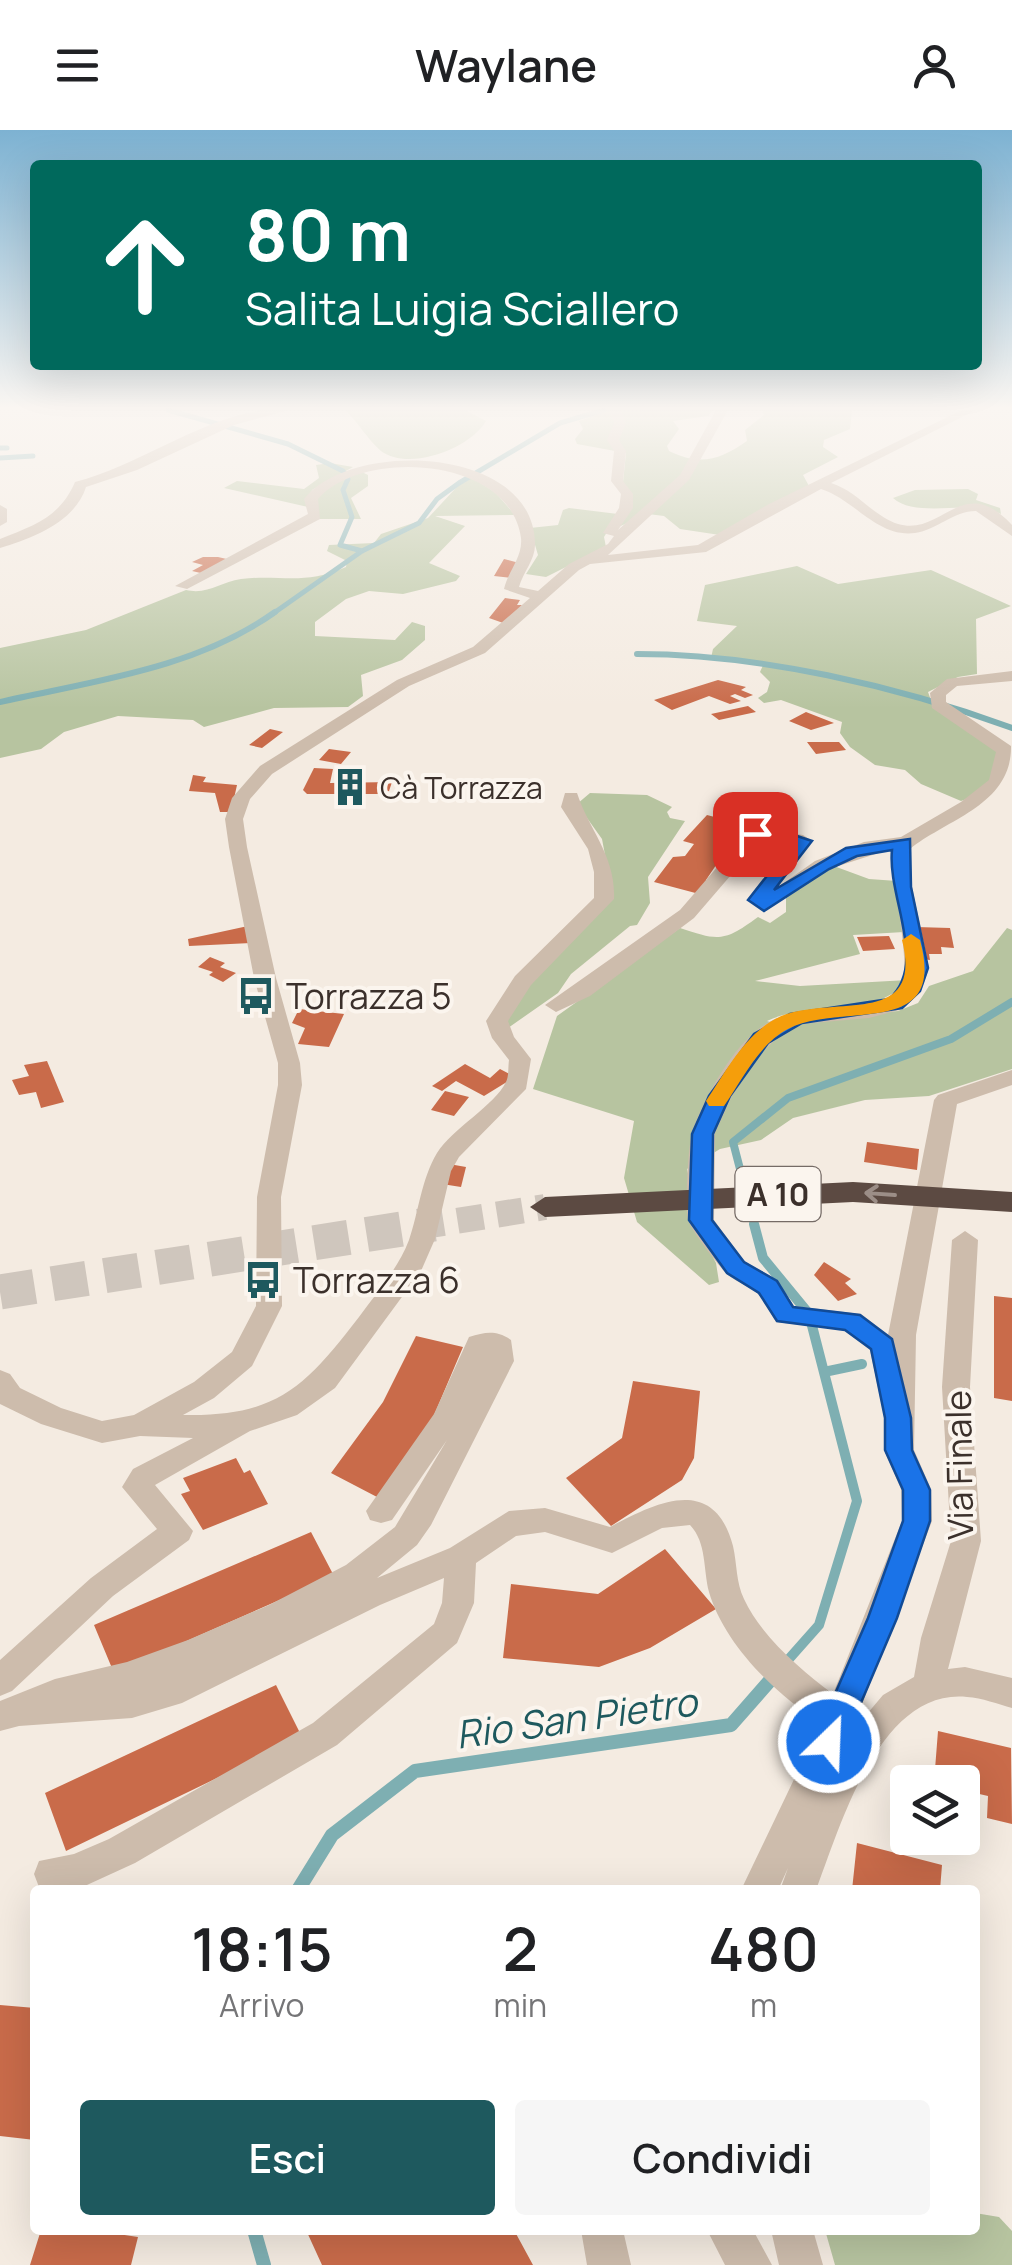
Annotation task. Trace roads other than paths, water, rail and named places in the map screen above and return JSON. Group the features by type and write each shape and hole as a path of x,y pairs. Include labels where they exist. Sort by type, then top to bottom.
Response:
{"highway":[{"name":"A 10","path":"544,1207 853,1192 1012,1202"}],"street":[{"path":"0,544 41,527 66,510"},
{"path":"182,586 316,516 314,510"},
{"path":"516,510 527,531 527,562 510,585 517,592 539,596"},
{"path":"613,548 609,535 625,510"},
{"path":"140,1425 204,1390 242,1359 270,1306 270,1197 290,1085 289,1063 264,978 238,848 234,820 241,798 266,770 402,683 480,650 574,567 613,548 648,510"},
{"path":"588,561 701,549 775,510"},
{"path":"868,510 884,523 902,528 933,526 953,510"},
{"path":"986,510 1012,532"},
{"path":"556,1004 582,992 687,914 758,832 784,834 803,844 758,900 764,906 822,866 852,852 904,842 1003,786 1010,767 1005,750 947,714 938,704 938,693 964,679 1012,676"},
{"path":"0,1381 10,1396 102,1432 140,1425 215,1427 250,1420 287,1407 325,1381 408,1272 422,1238 439,1171 450,1152 518,1084 520,1059 503,1038 497,1021 522,981 604,899 604,865 591,832 570,806 570,798"},
{"path":"898,1418 890,1399 883,1345 851,1321 786,1315 768,1287 735,1268 701,1220 702,1134 720,1096 752,1049 778,1026 797,1018 869,1011 895,1004 910,991 918,968 902,887 899,852 904,842"},
{"path":"762,1885 916,1521 916,1490 898,1450 902,1335 946,1100 1012,1077"},
{"name":"Via Finale","path":"929,1686 937,1638 966,1541 956,1387 965,1240"},
{"path":"12,1714 58,1693 132,1676 179,1659 355,1577 386,1555 406,1536 500,1361 501,1348 492,1341 479,1344 446,1418 380,1511"},
{"path":"0,1681 102,1587 178,1531 144,1498 138,1487 144,1477 250,1420"},
{"path":"12,1714 132,1703 182,1688 369,1595 461,1558 510,1524 545,1520 594,1538 612,1540 656,1516 696,1512 710,1522 730,1605 750,1634 832,1712"},
{"path":"52,1874 76,1872 122,1851 325,1734 446,1633 458,1604 461,1558"},
{"path":"800,1885 848,1764 882,1715 908,1694 929,1686 986,1682 1012,1693"},
{"path":"603,2235 609,2265"},
{"path":"731,2235 750,2265"},
{"path":"793,2235 801,2265"}],"waterway":[{"path":"350,510 352,517 340,545 362,551"},
{"path":"362,551 419,523 429,510"},
{"path":"271,615 362,551"},
{"path":"0,702 177,660 244,631 275,612"},
{"path":"637,654 731,660 828,675 1012,728"},
{"name":"Rio San Pietro","path":"755,1227 733,1142 788,1098 951,1039 1012,1002"},
{"name":"Rio San Pietro","path":"754,1224 763,1258 809,1314 857,1501 819,1625 772,1678"},
{"path":"824,1372 862,1364"},
{"name":"Rio San Pietro","path":"301,1885 332,1835 415,1771 731,1725 774,1676"},
{"name":"Rio San Pietro","path":"255,2235 264,2265"}],"tunnel":[{"path":"418,1227 545,1207"},
{"path":"0,1292 434,1224"}],"place":[{"name":"Cà Torrazza","path":"350,787"},
{"name":"Torrazza 5","path":"256,996"},
{"name":"Torrazza 6","path":"263,1280"}]}
